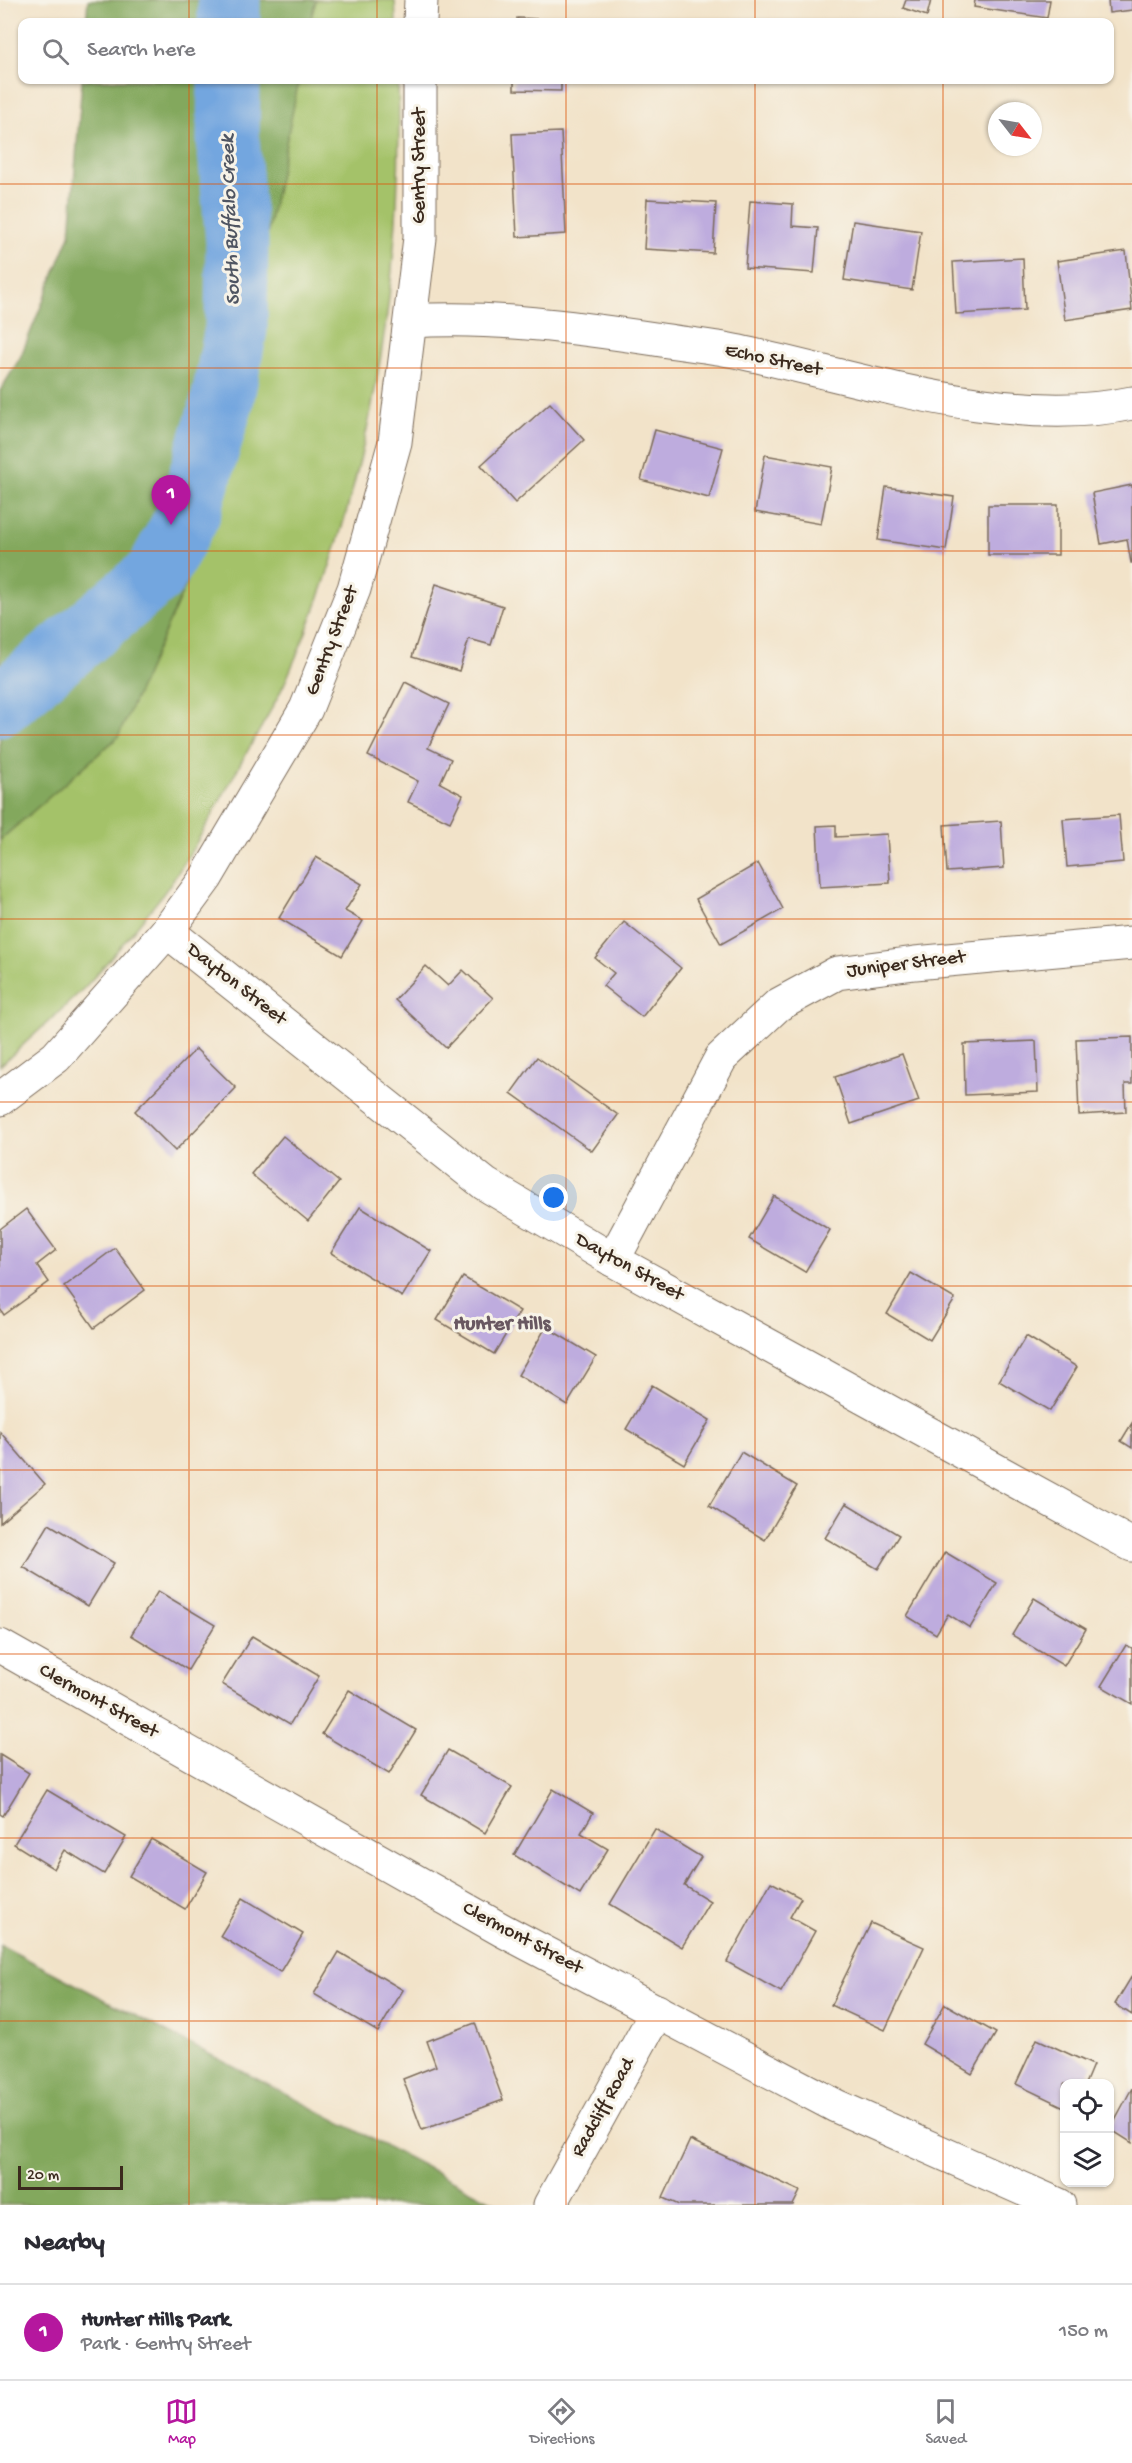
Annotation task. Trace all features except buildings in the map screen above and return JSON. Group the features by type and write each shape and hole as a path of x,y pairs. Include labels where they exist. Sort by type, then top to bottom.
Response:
{"street":[{"path":"420,0 420,18"},
{"name":"Gentry Street","path":"0,1099 56,1057 167,931 206,878 306,709 354,589 395,442 420,238 420,84"},
{"name":"Echo Street","path":"411,321 452,319 590,329 741,352 896,388 1014,409 1109,408 1132,403"},
{"name":"Dayton Street","path":"167,931 485,1184 613,1260 1132,1545"},
{"name":"Juniper Street","path":"613,1260 721,1058 778,1005 837,973 915,963 1132,943"},
{"name":"Clermont Street","path":"0,1646 502,1930 836,2106 1059,2205"},
{"name":"Radcliff Road","path":"550,2205 657,2011"}],"green space":[{"path":"88,0 316,0 311,18 86,18"},
{"path":"145,0 395,0 396,18 143,18"},
{"path":"82,84 298,84 204,544 118,737 0,840 0,391 20,358 70,235"},
{"path":"131,84 398,84 399,157 388,309 376,385 360,460 340,534 316,607 276,702 191,852 170,884 85,987 0,1066 0,430"},
{"path":"0,1945 499,2205 0,2205"}],"waterway":[{"name":"South Buffalo Creek","path":"229,0 229,18"},
{"name":"South Buffalo Creek","path":"0,705 156,574 189,513 222,402 236,329 237,241 228,139 229,84"}],"place":[{"name":"Hunter Hills Park","path":"171,525"}],"district":[{"name":"Hunter Hills","path":"502,1325"}]}
